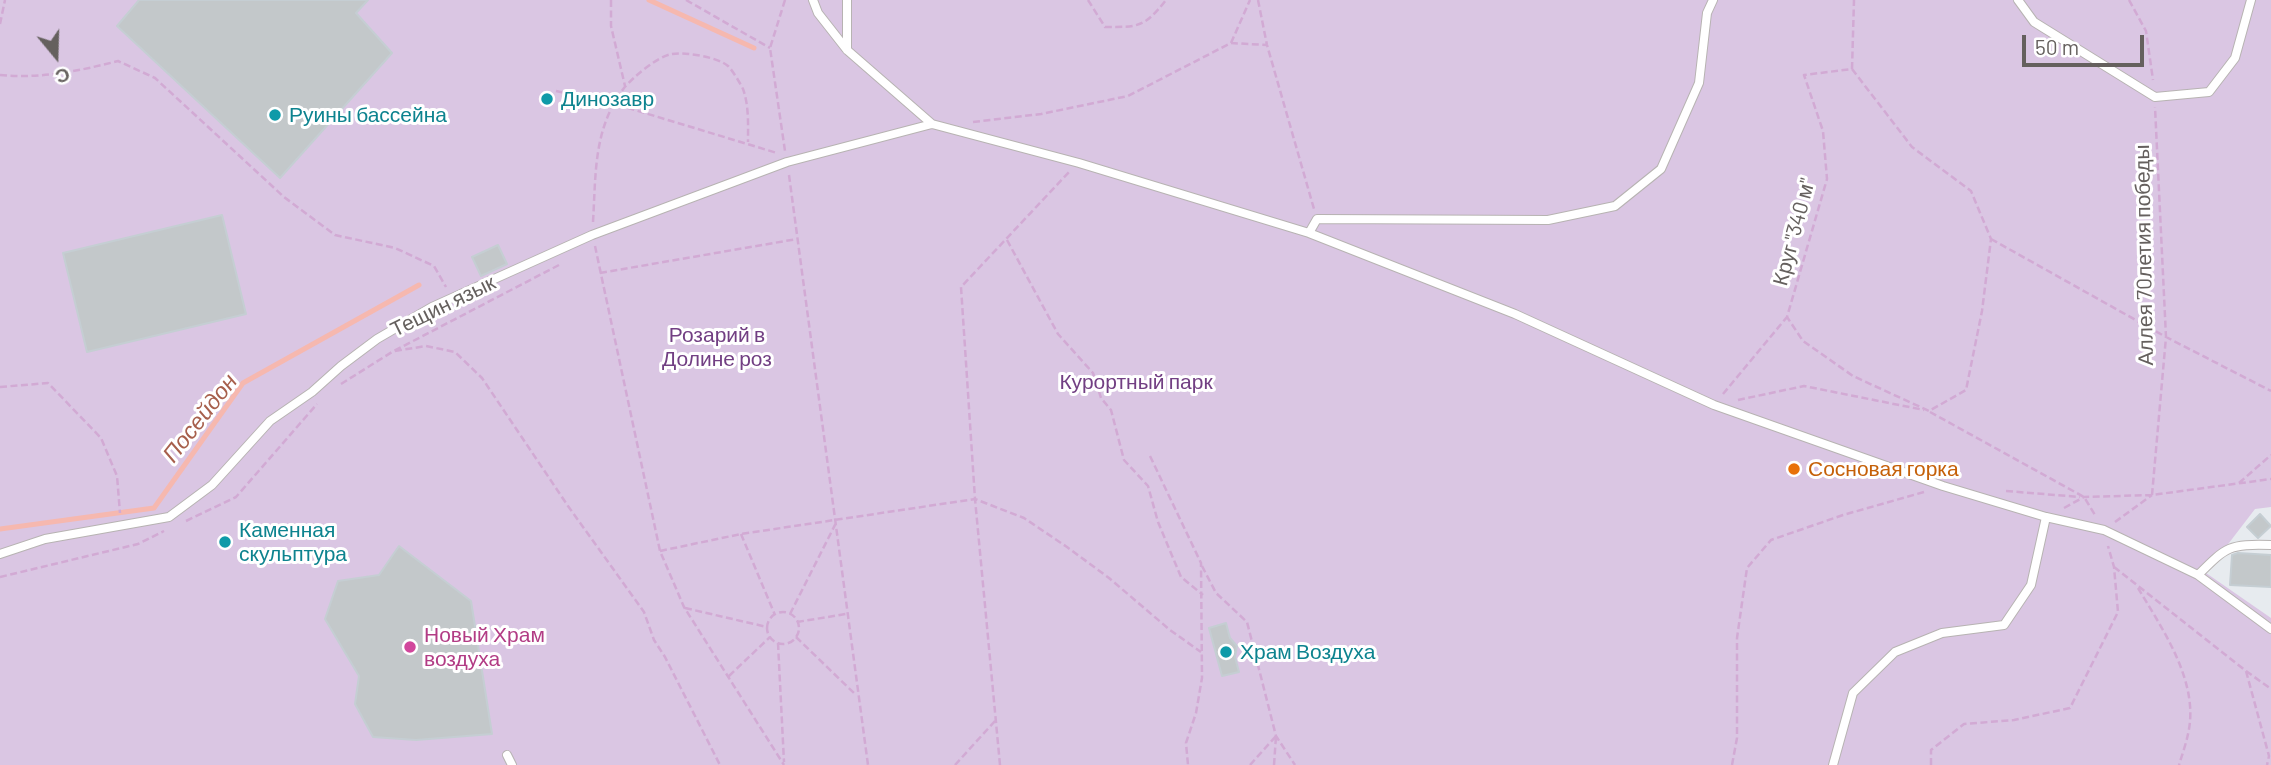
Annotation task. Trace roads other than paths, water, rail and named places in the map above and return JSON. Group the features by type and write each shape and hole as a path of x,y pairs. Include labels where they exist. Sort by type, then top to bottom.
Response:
{"lane":[{"path":"813,0 818,13 847,50 932,124 1079,163 1309,233 1515,314 1714,405 1942,486 2046,517 2104,530 2198,575 2271,629"},
{"path":"846,0 847,50"},
{"path":"1309,233 1317,219 1548,220 1615,206 1661,169 1699,83 1707,13 1713,0"},
{"path":"2018,0 2034,22 2155,97 2209,92 2235,58 2251,0"},
{"name":"Тещин язык","path":"0,554 45,539 169,517 212,485 270,421 312,392 377,339 451,298 593,235 787,162 932,124"},
{"path":"1833,765 1853,693 1895,652 1942,633 2004,625 2031,585 2046,517"},
{"path":"2198,575 2222,551 2244,544 2271,545"},
{"path":"507,755 512,765"}],"waterway":[{"path":"649,0 754,48"},
{"name":"Посейдон","path":"0,529 154,508 243,383 419,285"}],"place":[{"name":"Динозавр","path":"547,99"},
{"name":"Руины бассейна","path":"275,115"},
{"name":"Сосновая горка","path":"1794,469"},
{"name":"Каменная скульптура","path":"225,542"},
{"name":"Новый Храм воздуха","path":"410,647"},
{"name":"Храм Воздуха","path":"1226,652"}],"park label":[{"name":"Розарий в Долине роз","path":"717,347"},
{"name":"Курортный парк","path":"1136,382"}]}
